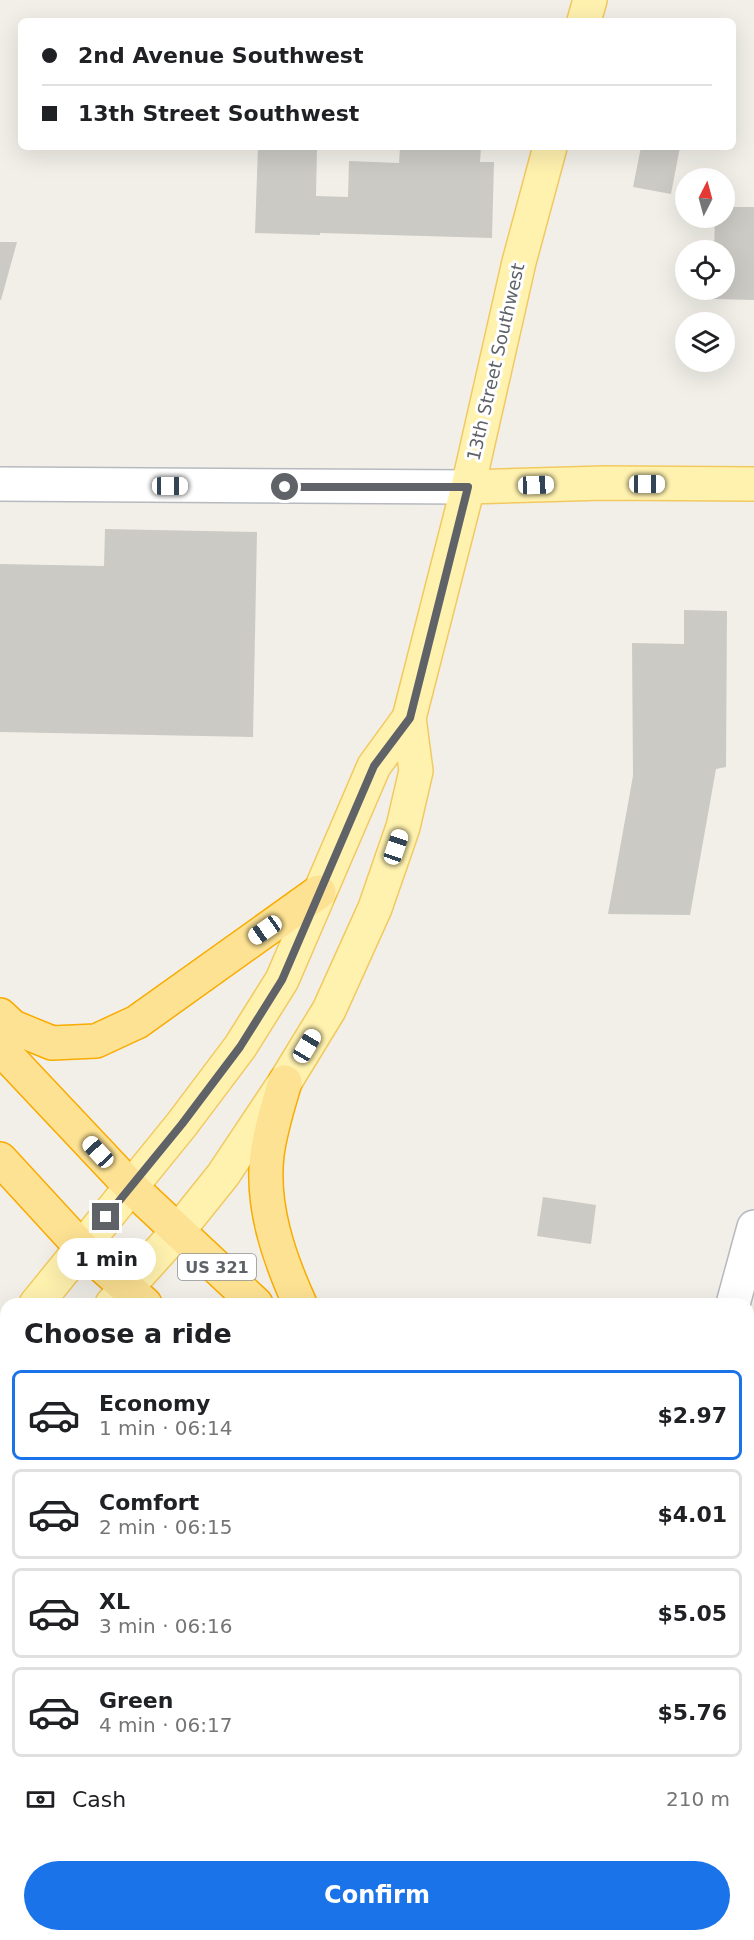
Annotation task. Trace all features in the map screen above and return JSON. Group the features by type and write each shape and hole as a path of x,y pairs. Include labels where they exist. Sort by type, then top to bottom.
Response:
{"highway":[{"path":"0,1015 13,1027 52,1043 96,1041 137,1022 320,892"},
{"name":"US 321","path":"0,1048 131,1187 250,1298"},
{"path":"285,1082 269,1145 266,1183 273,1232 285,1272 297,1298"},
{"path":"0,1159 128,1298"}],"main road":[{"path":"585,18 590,0"},
{"name":"13th Street Southwest","path":"128,1298 223,1175 285,1082 329,1010 375,908 399,837 416,771 410,718 468,487 519,262 549,150"},
{"path":"0,484 468,487 604,483 754,484"},
{"name":"13th Street Southwest","path":"41,1298 240,1047 282,980 374,766 410,718"},
{"path":"735,1298 754,1227"}],"building":[{"path":"258,150 317,150 316,196 348,197 349,161 399,163 400,150 481,150 480,162 494,162 492,238 255,233"},
{"path":"640,150 679,150 671,194 633,187"},
{"path":"735,207 754,207 754,300 735,300 735,240 714,240 715,228 735,228"},
{"path":"0,242 17,242 1,300 0,300"},
{"path":"105,529 257,532 253,737 0,732 0,564 104,566"},
{"path":"684,610 727,611 726,767 716,769 690,915 608,914 633,776 632,643 684,644"},
{"path":"543,1197 596,1205 591,1244 537,1236"}],"route":[{"path":"106,1217 182,1124 240,1047 282,980 374,766 410,718 468,487 285,487"}]}
